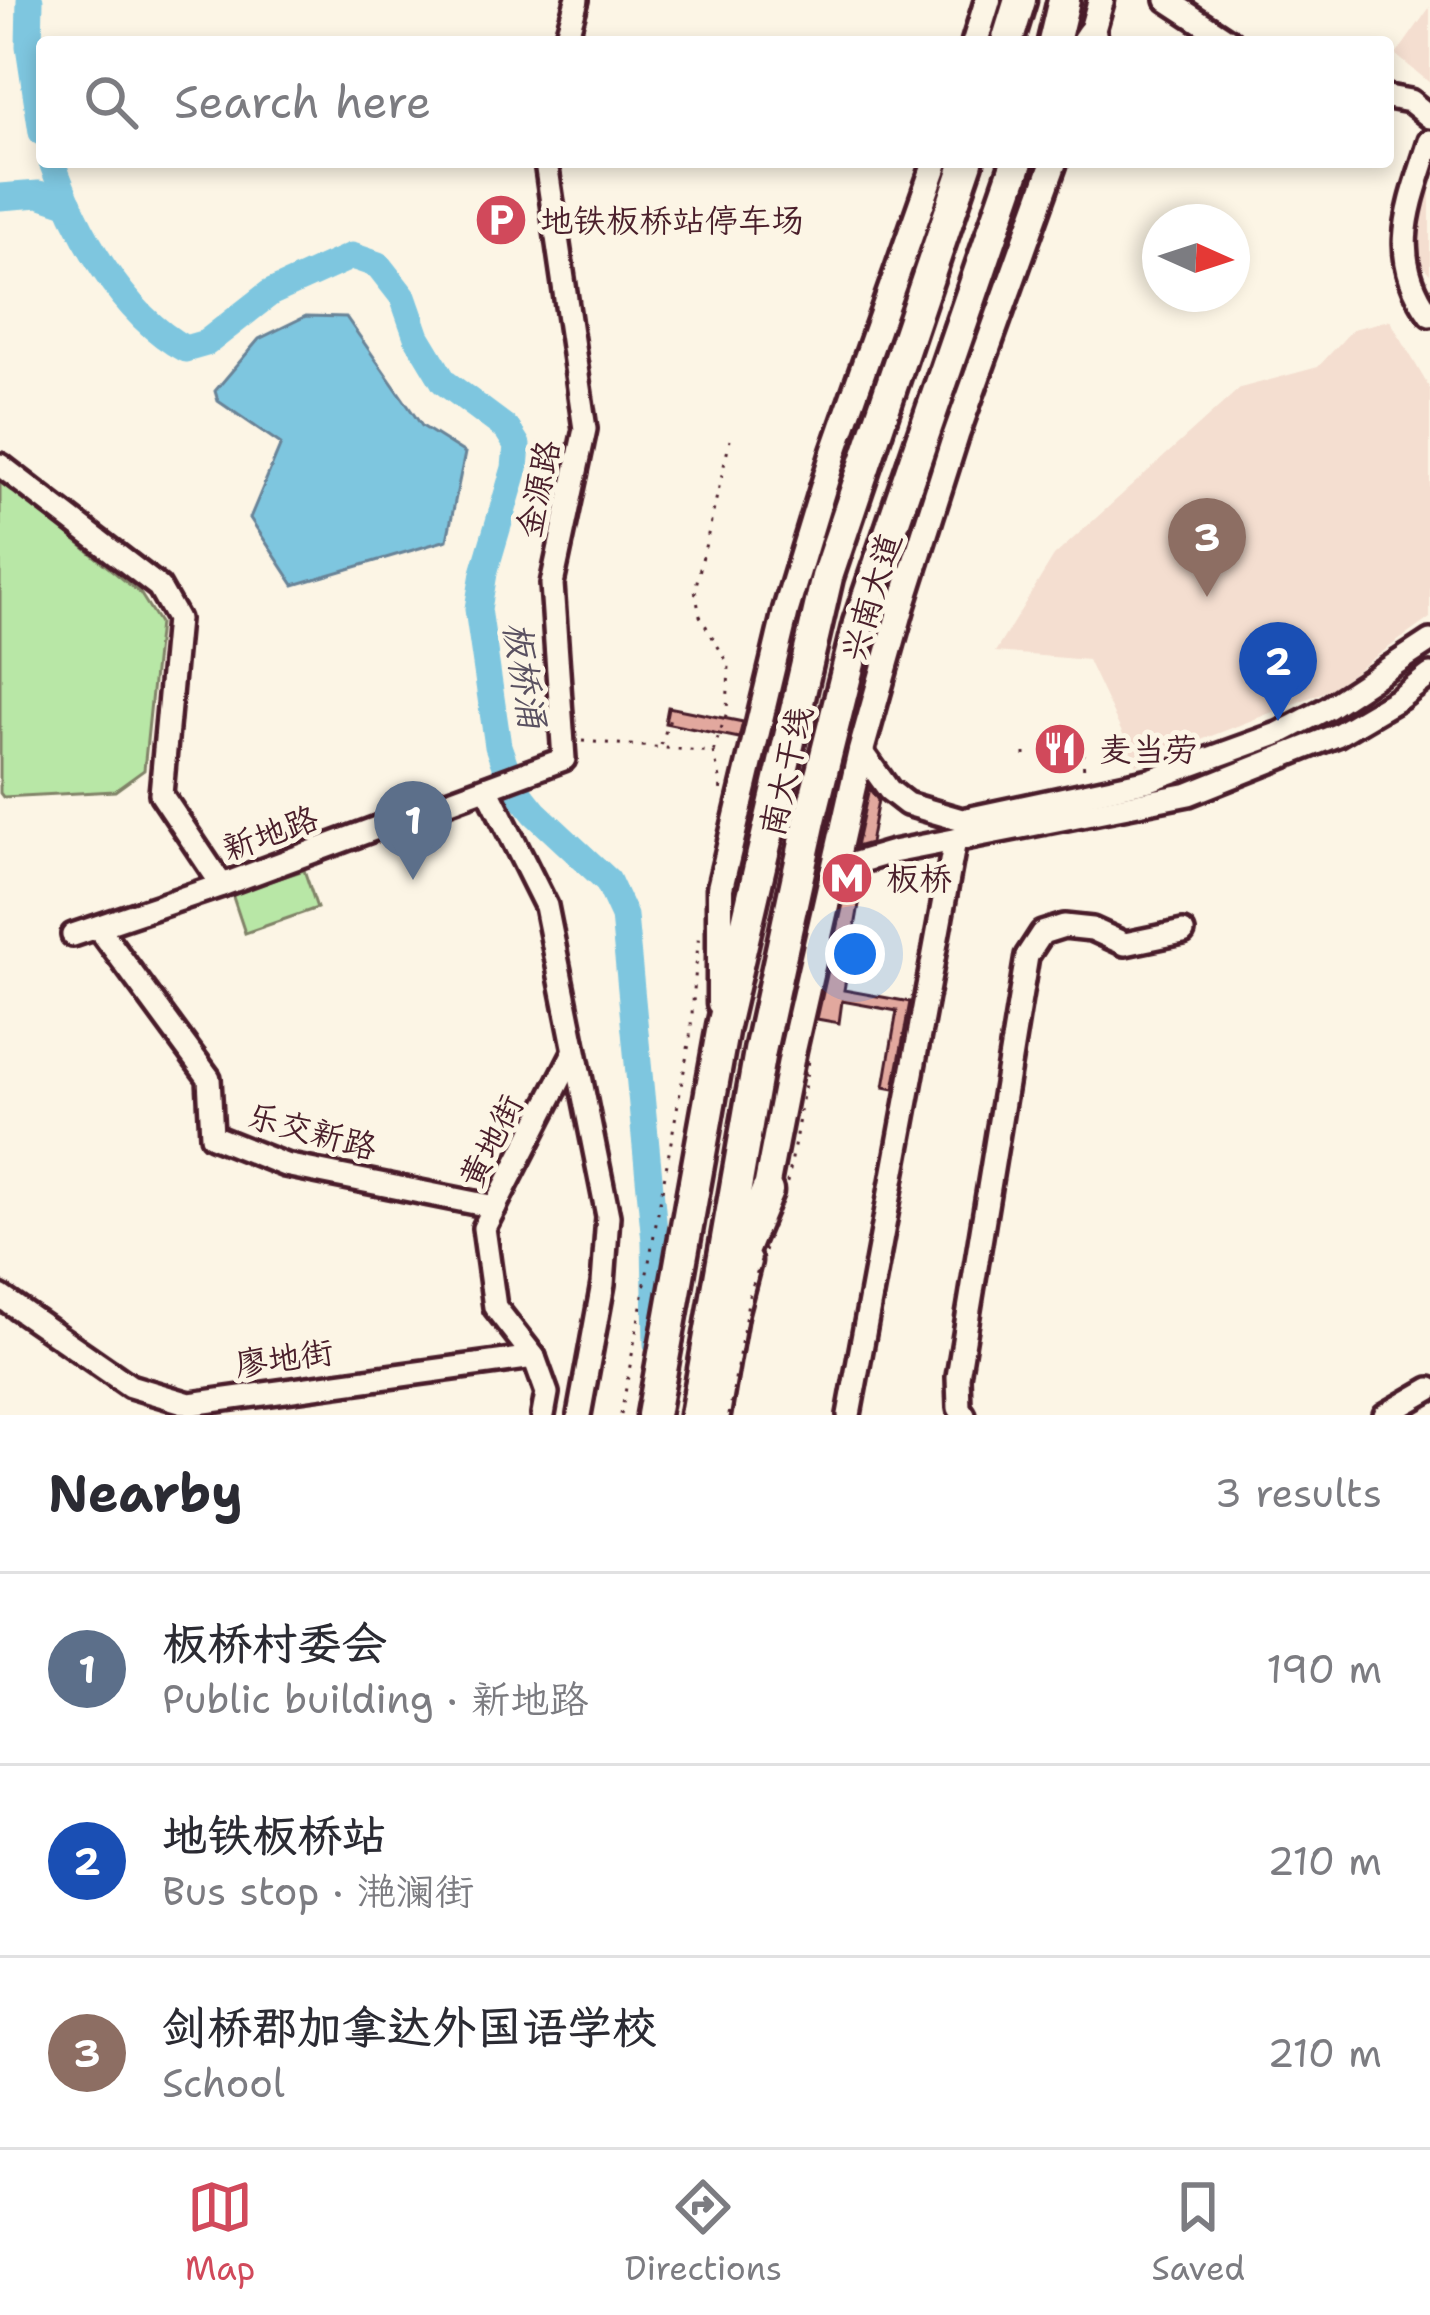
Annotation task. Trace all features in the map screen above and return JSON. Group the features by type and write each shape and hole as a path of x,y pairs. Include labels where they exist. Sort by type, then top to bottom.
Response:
{"highway":[{"path":"1009,36 1020,0"},
{"path":"1055,36 1064,0"},
{"name":"南大干线","path":"653,1415 720,1046 827,577 965,168"},
{"name":"南大干线","path":"696,1415 760,1051 859,623 1015,168"},
{"path":"709,1331 767,1191"}],"main road":[{"path":"977,36 988,0"},
{"path":"1090,36 1101,0"},
{"path":"720,1046 719,888 785,610 834,452 934,168"},
{"name":"兴南大道","path":"717,1415 734,1315 801,1055 832,879 861,752 950,456 1052,168"}],"street":[{"path":"567,36 577,0"},
{"path":"1167,0 1222,36"},
{"path":"1394,98 1409,101 1430,117"},
{"path":"1430,141 1403,237 1408,276 1430,315"},
{"name":"金源路","path":"547,168 585,429 552,584 563,749"},
{"path":"0,465 159,587 177,619 161,794 222,885"},
{"path":"832,879 874,856 955,840 1150,780 1280,733 1328,708 1430,640"},
{"path":"861,752 889,790 907,804 962,820 1074,802 1189,794 1337,734 1430,675"},
{"name":"新地路","path":"73,935 488,790 563,749"},
{"path":"1230,751 1240,775"},
{"path":"488,790 546,905 608,1216 603,1284 579,1415"},
{"path":"849,1415 955,840"},
{"path":"964,1415 959,1408 958,1377 1027,956 1042,933 1064,926 1092,929 1125,944 1183,932"},
{"name":"乐交新路","path":"98,927 209,1078 212,1136 285,1165 495,1207"},
{"name":"黄地街","path":"545,1404 534,1357 495,1306 484,1228 574,1052"},
{"name":"廖地街","path":"0,1297 130,1386 190,1405 534,1357"},
{"path":"1385,1415 1430,1389"}],"path":[{"path":"719,812 721,782 712,752 728,712 729,665 700,616 695,590 730,440"},
{"path":"660,747 670,718"},
{"path":"1025,746 1025,756"},
{"path":"563,749 660,747 712,752"},
{"path":"1074,802 1082,753"},
{"path":"621,1415 690,1038 699,929"},
{"path":"728,1415 749,1296 789,1176 801,1055"}],"shaded area":[{"path":"1430,7 1430,83 1396,55"},
{"path":"1430,157 1430,274 1418,261 1414,232"},
{"path":"1390,320 1430,389 1430,618 1329,690 1137,765 1088,660 995,652 1054,556 1240,388 1318,367 1353,329"}],"green space":[{"path":"0,479 140,593 159,623 144,770 115,791 3,797 0,793"},
{"path":"304,870 317,908 245,933 232,894"}],"water":[{"path":"306,316 346,317 422,426 465,453 447,540 294,585 250,518 281,444 218,401 215,391 259,339"}],"building":[{"path":"668,707 743,722 739,738 665,723"},
{"path":"869,788 878,800 870,843 856,847"},
{"path":"864,876 844,990 910,1002 894,1089 884,1087 897,1011 842,1001 839,1023 817,1019 847,886"}],"waterway":[{"name":"板桥涌","path":"30,0 29,46 36,92"},
{"name":"板桥涌","path":"54,168 73,215 103,268 140,314 185,349 206,343 270,293 352,256 378,265 403,297 417,337 444,382 507,429 517,445 478,609 498,746 511,783 535,813 608,881 624,916 655,1241 657,1344"},
{"path":"0,197 39,194 69,204"}],"place":[{"name":"地铁板桥站停车场","path":"501,220"},
{"name":"剑桥郡加拿达外国语学校","path":"1207,597"},
{"name":"地铁板桥站","path":"1278,721"},
{"name":"麦当劳","path":"1060,749"},
{"name":"板桥","path":"847,878"},
{"name":"板桥村委会","path":"413,880"}]}
